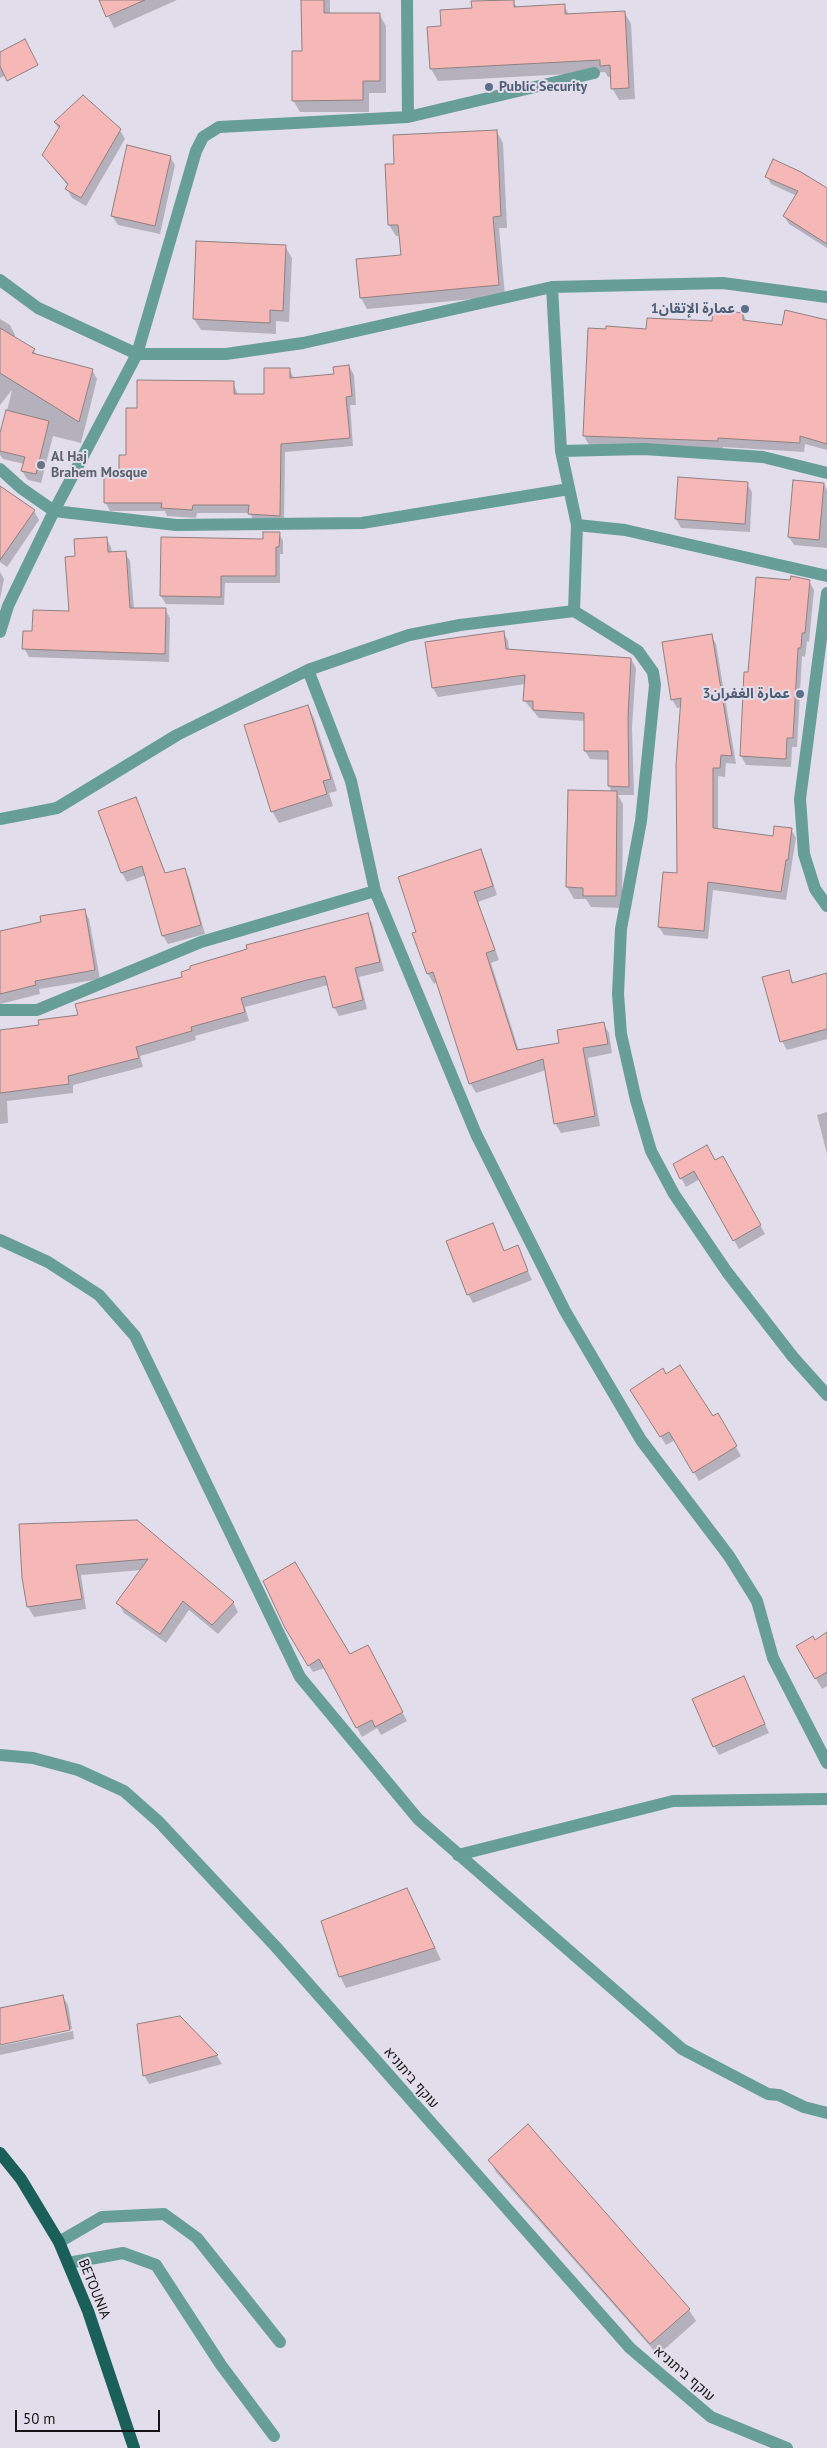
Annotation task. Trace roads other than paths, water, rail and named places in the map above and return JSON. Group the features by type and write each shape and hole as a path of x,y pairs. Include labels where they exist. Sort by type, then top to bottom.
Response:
{"main road":[{"name":"BETOUNIA","path":"0,2153 21,2179 59,2242 88,2311 134,2448"}],"street":[{"path":"407,0 408,117"},
{"path":"0,632 8,606 54,511 137,354 196,151 203,137 219,127 408,117 594,73"},
{"path":"0,280 38,308 137,354 226,354 303,344 552,286 723,284 827,297"},
{"path":"552,286 561,451 577,525 574,611"},
{"path":"561,451 644,449 763,457 827,473"},
{"path":"0,469 21,488 54,511 176,525 362,523 569,489"},
{"path":"577,525 625,530 827,576"},
{"path":"827,593 800,799 804,854 815,888 827,906"},
{"path":"0,819 57,808 177,734 308,670 409,635 460,625 574,611 638,651 648,661 656,685 641,821 621,929 618,994 621,1034 636,1100 652,1151 674,1194 727,1272 793,1357 827,1395"},
{"path":"308,670 351,782 375,891 476,1134 565,1311 641,1440 729,1556 757,1601 773,1658 827,1763"},
{"path":"0,1010 37,1010 201,942 375,891"},
{"path":"0,1240 48,1262 98,1295 135,1336 300,1677 418,1819 682,2049 768,2094 779,2095 804,2108 827,2113"},
{"name":"עוקף ביתוניא","path":"0,1755 32,1758 78,1770 124,1792 159,1822 276,1947 630,2348 710,2417 787,2448"},
{"path":"458,1855 672,1801 827,1800"},
{"path":"59,2242 102,2217 164,2214 197,2238 280,2342"},
{"path":"68,2263 123,2253 156,2265 221,2365 274,2436"}],"place":[{"name":"Public Security","path":"489,87"},
{"name":"عمارة الإتقان1","path":"745,309"},
{"name":"Al Haj Brahem Mosque","path":"41,465"},
{"name":"عمارة الغفران3","path":"800,694"}]}
